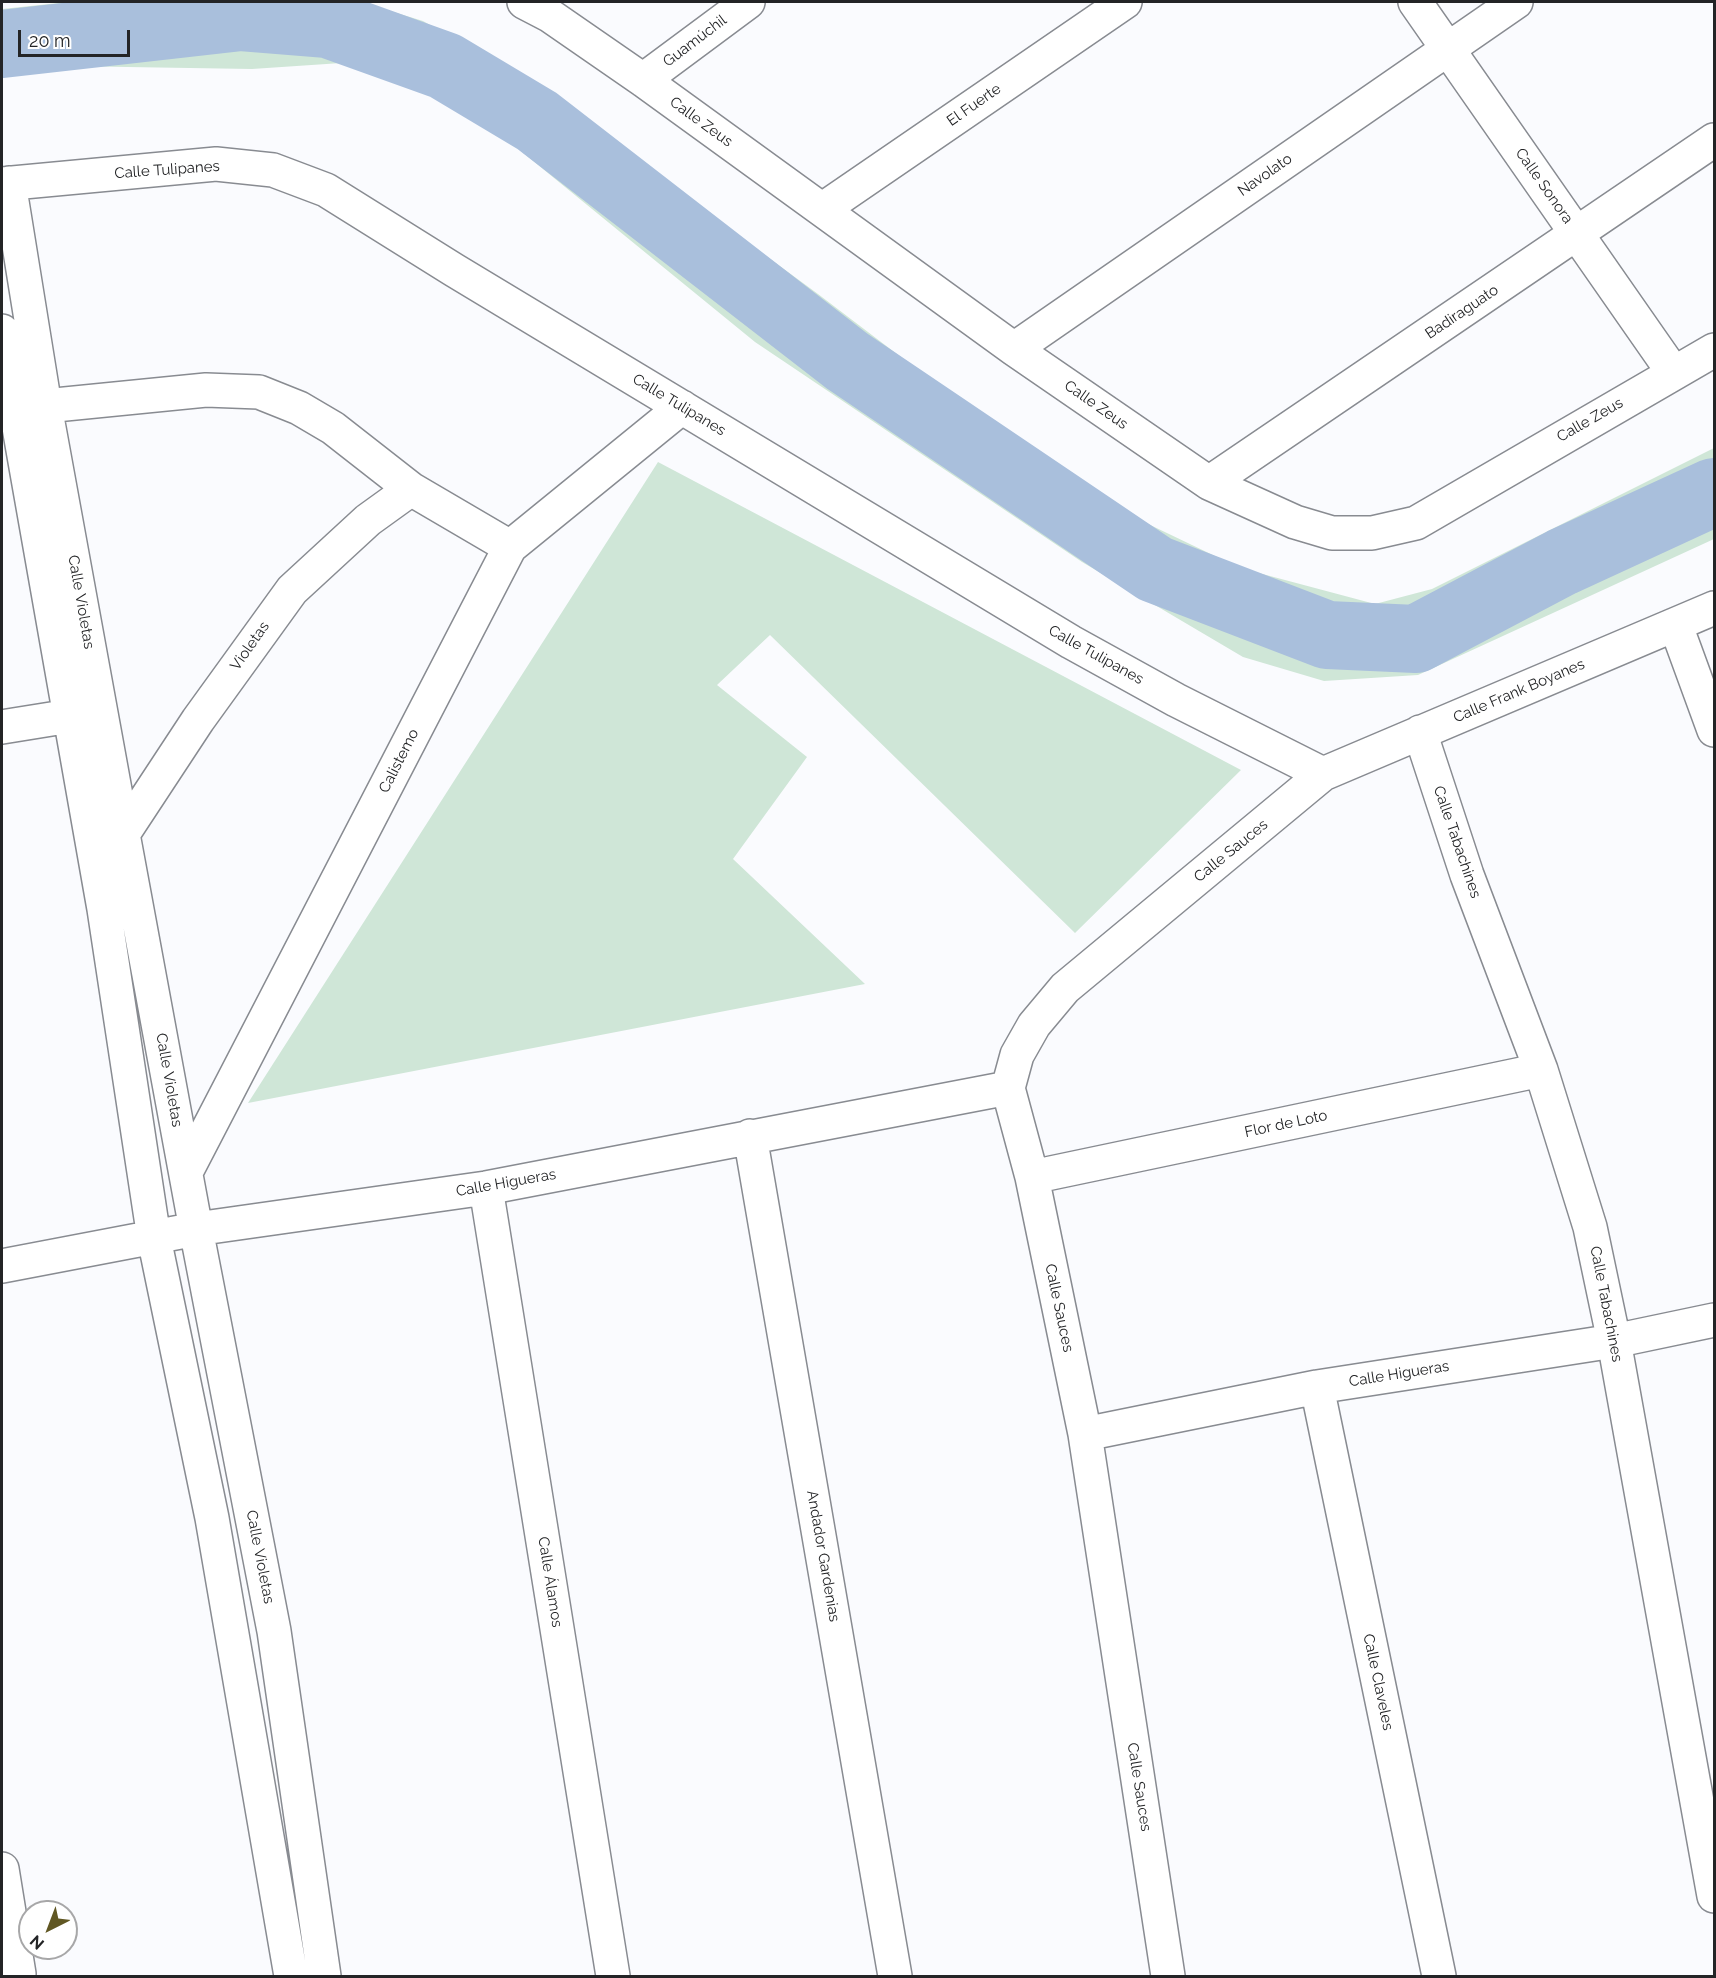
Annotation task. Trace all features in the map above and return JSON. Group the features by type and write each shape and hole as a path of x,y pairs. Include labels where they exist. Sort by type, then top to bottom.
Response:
{"street":[{"name":"Calle Zeus","path":"524,2 549,15 643,80 1014,349 1209,483 1295,522 1332,532 1372,533 1416,523 1714,350"},
{"name":"Guamúchil","path":"643,80 748,2"},
{"name":"El Fuerte","path":"823,209 1125,2"},
{"name":"Calle Sonora","path":"1415,2 1673,372"},
{"name":"Navolato","path":"1014,349 1516,2"},
{"name":"Badiraguato","path":"1209,483 1714,140"},
{"name":"Calle Tulipanes","path":"5,184 216,164 273,170 326,190 1071,642 1176,700 1323,774"},
{"name":"Calle Violetas","path":"5,184 196,1229 274,1631 324,1977"},
{"name":"Calle Violetas","path":"2,331 104,909 154,1238 212,1518 291,1977"},
{"path":"45,406 206,390 259,392 299,408 333,428 411,489 510,547"},
{"name":"Calistemo","path":"186,1172 510,547 682,408"},
{"name":"Violetas","path":"123,834 205,711 292,590 368,520 411,489"},
{"name":"Calle Frank Boyanes","path":"1323,774 1714,608"},
{"path":"1676,626 1714,730"},
{"path":"2,726 70,716 104,727"},
{"name":"Calle Tabachines","path":"1419,732 1467,874 1541,1070 1590,1227 1614,1341 1714,1896"},
{"name":"Calle Sauces","path":"1168,1977 1085,1434 1032,1177 1008,1088 1017,1055 1034,1025 1065,988 1323,774"},
{"name":"Flor de Loto","path":"1032,1177 1541,1070"},
{"name":"Calle Higueras","path":"2,1266 196,1229 486,1188 1008,1088"},
{"name":"Andador Gardenias","path":"750,1136 895,1977"},
{"name":"Calle Álamos","path":"486,1188 613,1977"},
{"name":"Calle Higueras","path":"1085,1434 1317,1387 1614,1341 1714,1320"},
{"name":"Calle Claveles","path":"1317,1387 1439,1977"},
{"path":"212,1518 252,1513"},
{"path":"2,1869 14,1967"}],"green space":[{"path":"68,2 361,2 423,21 522,77 818,294 1073,488 1240,568 1375,604 1432,589 1714,448 1714,539 1418,675 1324,681 1243,657 1082,562 755,342 467,107 371,61 252,69 2,65 2,9"},
{"path":"658,462 1241,770 1075,933 770,635 717,685 807,757 733,859 865,984 248,1103"}],"waterway":[{"path":"2,44 241,17 328,24 445,66 537,121 847,361 1155,569 1327,635 1416,639 1562,562 1714,492"}]}
